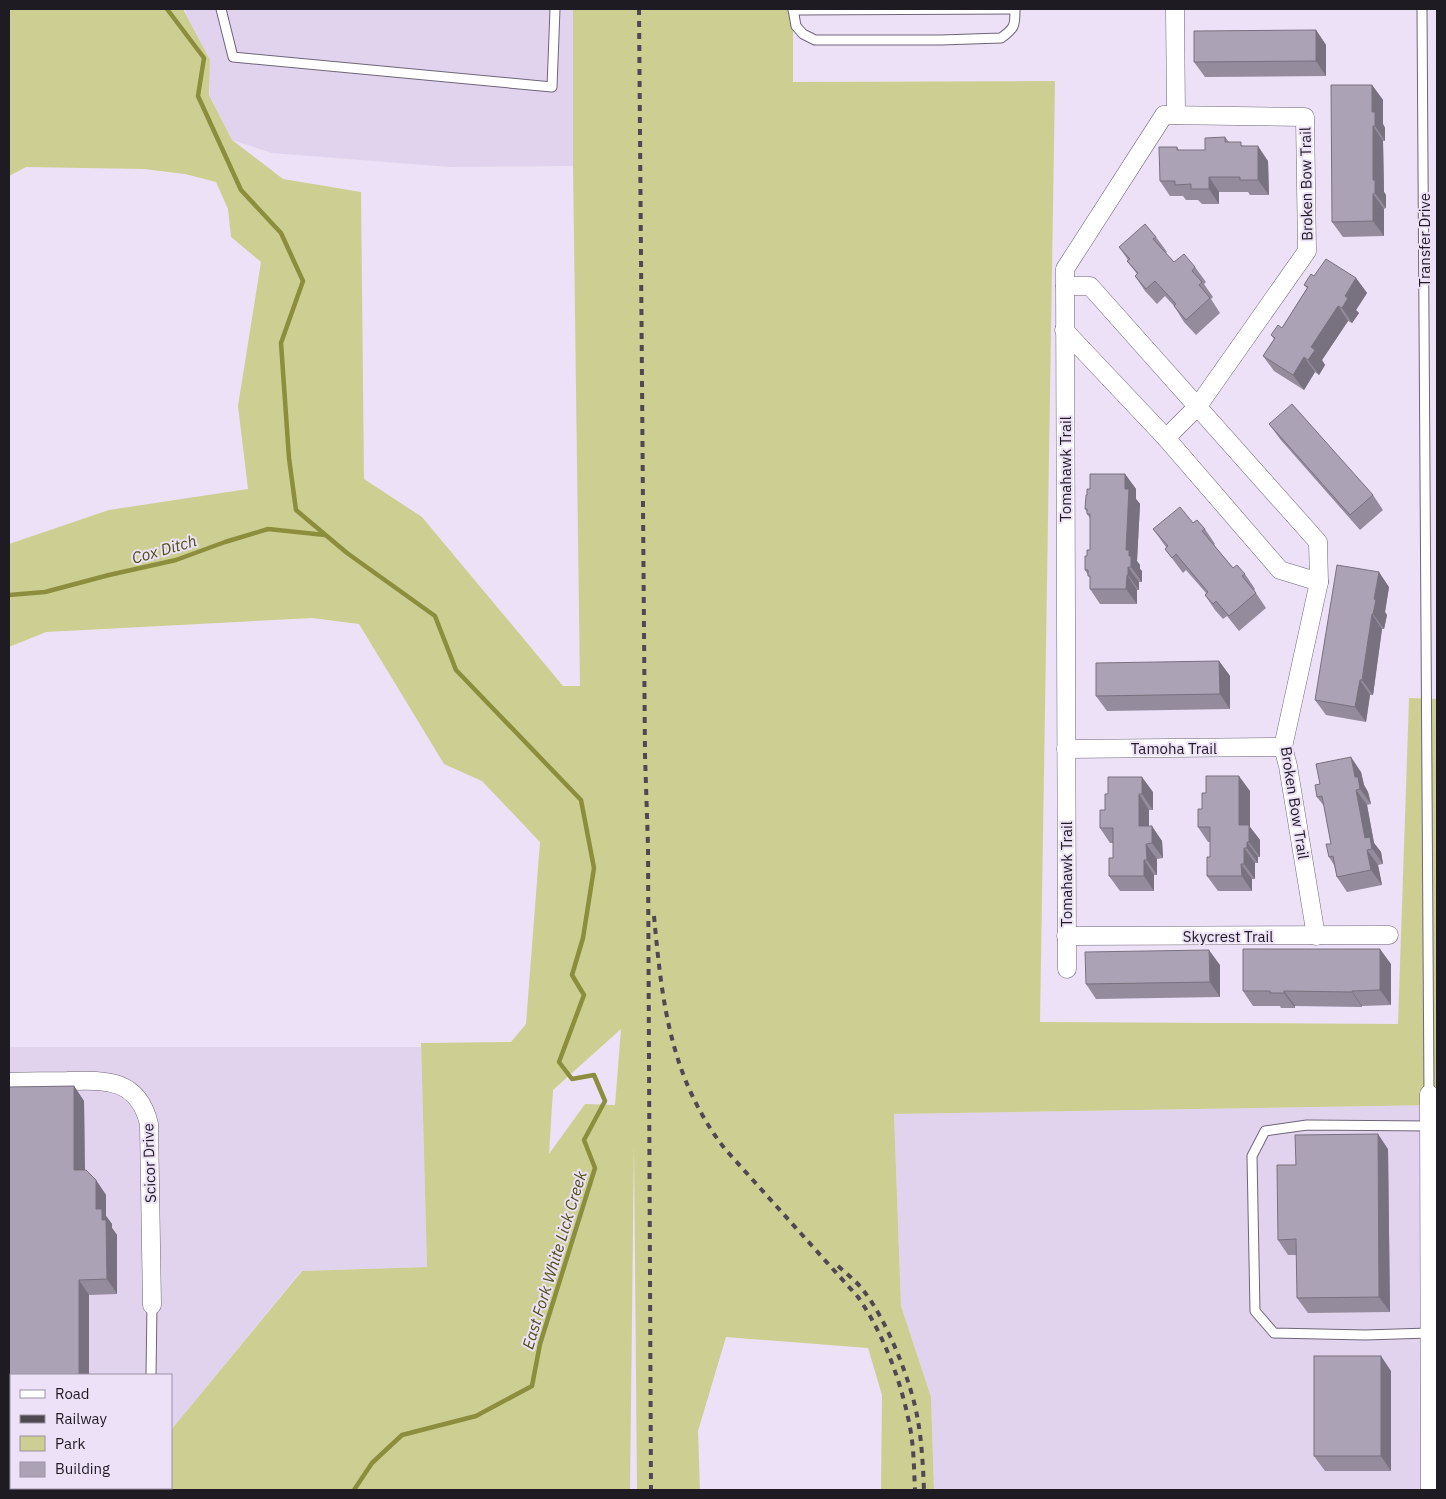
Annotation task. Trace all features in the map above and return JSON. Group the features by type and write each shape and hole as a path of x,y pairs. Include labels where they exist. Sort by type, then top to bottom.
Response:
{"street":[{"path":"1175,9 1176,115"},
{"name":"Tomahawk Trail","path":"1067,970 1065,269 1164,115 1176,115"},
{"name":"Broken Bow Trail","path":"1166,438 1198,406 1307,251 1305,117 1176,115"},
{"name":"Broken Bow Trail","path":"1065,286 1090,286 1318,542 1319,582 1283,747 1288,766 1316,936"},
{"path":"1064,330 1166,438 1280,570 1319,582"},
{"name":"Tamoha Trail","path":"1066,749 1283,747"},
{"name":"Skycrest Trail","path":"1066,936 1389,935"},
{"name":"Scicor Drive","path":"9,1082 109,1081 125,1088 140,1103 149,1124 152,1305"},
{"name":"Transfer Drive","path":"1429,1094 1433,1261 1429,1333 1433,1447 1430,1490"}],"lane":[{"path":"221,9 233,56 552,87 555,9"},
{"path":"793,9 1015,9 1015,25 1011,32 1000,38 941,40 815,40 803,34 796,26 793,9"},
{"name":"Transfer Drive","path":"1422,9 1429,1094"},
{"path":"1429,1126 1307,1125 1265,1131 1252,1156 1255,1311 1274,1333 1365,1335 1429,1333"},
{"path":"151,1374 152,1305"}],"shaded area":[{"path":"185,9 573,9 573,166 449,167 272,153 232,140 210,96 209,58"},
{"path":"9,1047 421,1047 427,1267 301,1271 172,1429 172,1374 10,1374 10,1489 123,1489 9,1490"},
{"path":"1437,1105 1437,1490 934,1490 931,1397 901,1306 894,1114"}],"green space":[{"path":"9,9 183,9 210,60 209,95 232,140 283,179 361,192 364,479 422,517 563,686 580,686 573,166 573,9 793,9 793,82 1055,81 1040,1022 1398,1024 1409,698 1437,699 1437,1105 894,1114 901,1306 931,1397 934,1490 881,1490 882,1395 868,1348 726,1337 698,1431 700,1490 637,1490 634,1144 630,1490 122,1490 172,1489 172,1429 302,1271 427,1267 421,1043 511,1042 526,1024 540,842 482,781 444,764 359,624 312,618 46,632 9,647 9,544 109,510 248,489 238,406 261,262 231,237 228,209 216,182 185,174 144,169 26,167 9,176","holes":["621,1029 615,1105 585,1104 549,1154 553,1090"]}],"building":[{"path":"1316,30 1316,61 1194,62 1194,31"},
{"path":"1331,85 1372,85 1372,112 1375,112 1375,126 1373,126 1373,180 1375,180 1375,193 1373,194 1373,221 1332,222"},
{"path":"1225,137 1225,142 1241,142 1241,146 1258,146 1258,180 1240,180 1240,177 1209,177 1209,189 1191,189 1191,184 1175,185 1175,181 1160,181 1159,147 1177,147 1177,150 1205,150 1205,138"},
{"path":"1145,224 1156,237 1153,239 1174,262 1184,254 1195,267 1192,271 1202,282 1199,285 1210,298 1186,320 1174,306 1176,304 1155,281 1146,289 1135,276 1138,273 1127,261 1130,259 1119,247"},
{"path":"1326,259 1356,278 1345,296 1348,298 1342,308 1338,306 1311,347 1315,350 1308,360 1304,357 1293,375 1263,356 1275,338 1271,335 1278,325 1282,328 1308,287 1304,285 1311,274 1314,276"},
{"path":"1292,404 1373,495 1350,515 1269,424"},
{"path":"1090,474 1125,474 1125,489 1129,489 1126,550 1129,550 1129,556 1131,556 1131,567 1128,567 1126,589 1090,589 1090,576 1088,576 1088,570 1085,570 1085,556 1087,556 1087,550 1090,550 1090,514 1087,514 1087,509 1085,509 1087,489 1090,489"},
{"path":"1180,507 1193,523 1197,520 1205,529 1202,531 1233,568 1237,565 1245,574 1242,576 1256,593 1229,616 1216,601 1213,604 1205,595 1208,592 1176,554 1172,558 1165,549 1168,546 1153,529"},
{"path":"1337,565 1379,572 1362,680 1360,680 1355,707 1315,700"},
{"path":"1219,661 1220,694 1096,696 1096,663"},
{"path":"1351,757 1355,777 1358,777 1360,789 1356,790 1365,838 1370,837 1372,849 1367,850 1371,870 1337,877 1333,856 1329,857 1326,844 1331,844 1322,796 1317,797 1315,785 1320,784 1316,764"},
{"path":"1206,776 1239,776 1239,825 1249,825 1249,842 1247,842 1247,848 1244,848 1244,864 1241,864 1242,876 1207,876 1207,857 1210,857 1210,827 1198,827 1198,809 1202,809 1202,793 1206,793"},
{"path":"1108,777 1142,777 1142,794 1139,794 1139,826 1152,826 1152,843 1146,844 1147,860 1144,860 1144,876 1109,876 1109,858 1113,858 1113,828 1100,828 1100,810 1105,810 1105,794 1108,794"},
{"path":"1243,949 1380,949 1380,990 1352,992 1284,991 1284,993 1243,991"},
{"path":"1209,950 1210,982 1086,984 1085,952"},
{"path":"74,1086 74,1170 86,1170 96,1180 96,1209 102,1209 102,1220 106,1220 107,1279 79,1280 79,1374 10,1374 10,1489 54,1490 9,1490 9,1087"},
{"path":"1378,1134 1379,1297 1297,1298 1296,1239 1278,1240 1277,1165 1296,1165 1295,1135"},
{"path":"1314,1356 1381,1356 1381,1456 1314,1456"}],"waterway":[{"name":"East Fork White Lick Creek","path":"167,9 204,58 198,96 241,190 281,233 303,281 281,343 289,458 296,510 347,553 435,616 456,670 581,800 594,868 583,938 572,975 584,995 559,1062 572,1079 594,1075 605,1101 584,1140 595,1168 540,1344 532,1386 476,1416 402,1435 372,1463 354,1490"},
{"name":"Cox Ditch","path":"9,595 45,592 176,560 268,529 325,535"}],"railway":[{"path":"639,9 645,755 648,846 651,1490"},
{"path":"654,916 665,1009 680,1067 692,1095 706,1122 725,1149 858,1297 868,1312 892,1362 908,1415 914,1461 915,1490"},
{"path":"838,1266 863,1290 872,1303 897,1352 910,1389 918,1421 924,1490"}]}
